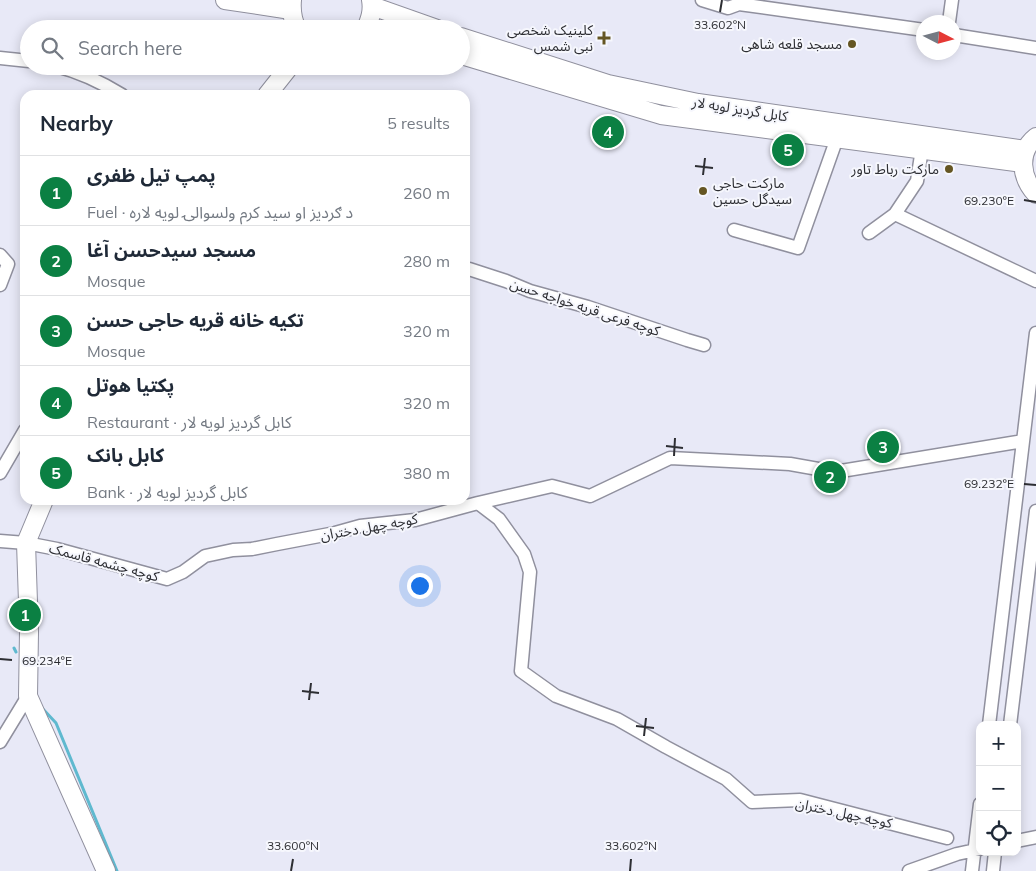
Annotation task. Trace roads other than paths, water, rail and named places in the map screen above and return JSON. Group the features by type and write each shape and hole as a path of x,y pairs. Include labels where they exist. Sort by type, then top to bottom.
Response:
{"highway":[{"path":"225,0 291,5 293,20"},
{"path":"370,20 371,3 414,20"},
{"name":"کابل گردیز لویه لار","path":"470,40 608,84 698,104 1028,150"},
{"name":"کابل گردیز لویه لار","path":"470,58 661,115 922,149 1028,150"},
{"path":"271,90 283,75"},
{"path":"1028,150 1024,176 1036,194"},
{"path":"42,505 26,543 29,632 28,696 106,871"}],"street":[{"path":"950,15 952,0"},
{"path":"707,2 728,8 739,4 916,29"},
{"path":"961,36 1036,48"},
{"path":"0,58 20,60"},
{"path":"85,75 114,90"},
{"path":"734,230 798,248 837,138"},
{"path":"868,233 895,214 917,181 922,149"},
{"path":"895,214 1036,281"},
{"path":"0,255 8,264 0,285"},
{"name":"کوچه فرعی قریه خواجه حسن","path":"470,269 530,291 588,307 704,345"},
{"path":"989,721 1036,333"},
{"path":"0,473 20,439"},
{"path":"478,503 552,486 590,496 670,458 790,464 835,472 1023,441"},
{"name":"کوچه چهل دختران","path":"205,556 335,533 360,526 415,520 478,503 499,519 524,554 530,572 521,671 556,696 617,719 666,748 726,779 752,802 800,800 947,838"},
{"path":"1010,721 1036,512"},
{"name":"کوچه چشمه قاسمک","path":"0,541 58,548 167,579 183,572 205,556"},
{"path":"0,742 28,696"},
{"path":"1021,840 1036,837"},
{"path":"909,871 976,849"},
{"path":"972,871 976,853"},
{"path":"993,871 995,856"}],"waterway":[{"path":"14,648 16,652"},
{"path":"42,708 56,723 117,871"}],"place":[{"name":"کلینیک شخصی نبی شمس","path":"604,38"},
{"name":"مسجد قلعه شاهی","path":"852,44"},
{"name":"پکتیا هوتل","path":"608,132"},
{"name":"کابل بانک","path":"788,150"},
{"name":"مارکت رباط تاور","path":"949,169"},
{"name":"مارکت حاجی سیدگل حسین","path":"703,191"},
{"name":"تکیه خانه قریه حاجی حسن","path":"883,447"},
{"name":"مسجد سیدحسن آغا","path":"830,477"},
{"name":"پمپ تیل ظفری","path":"25,615"}]}
